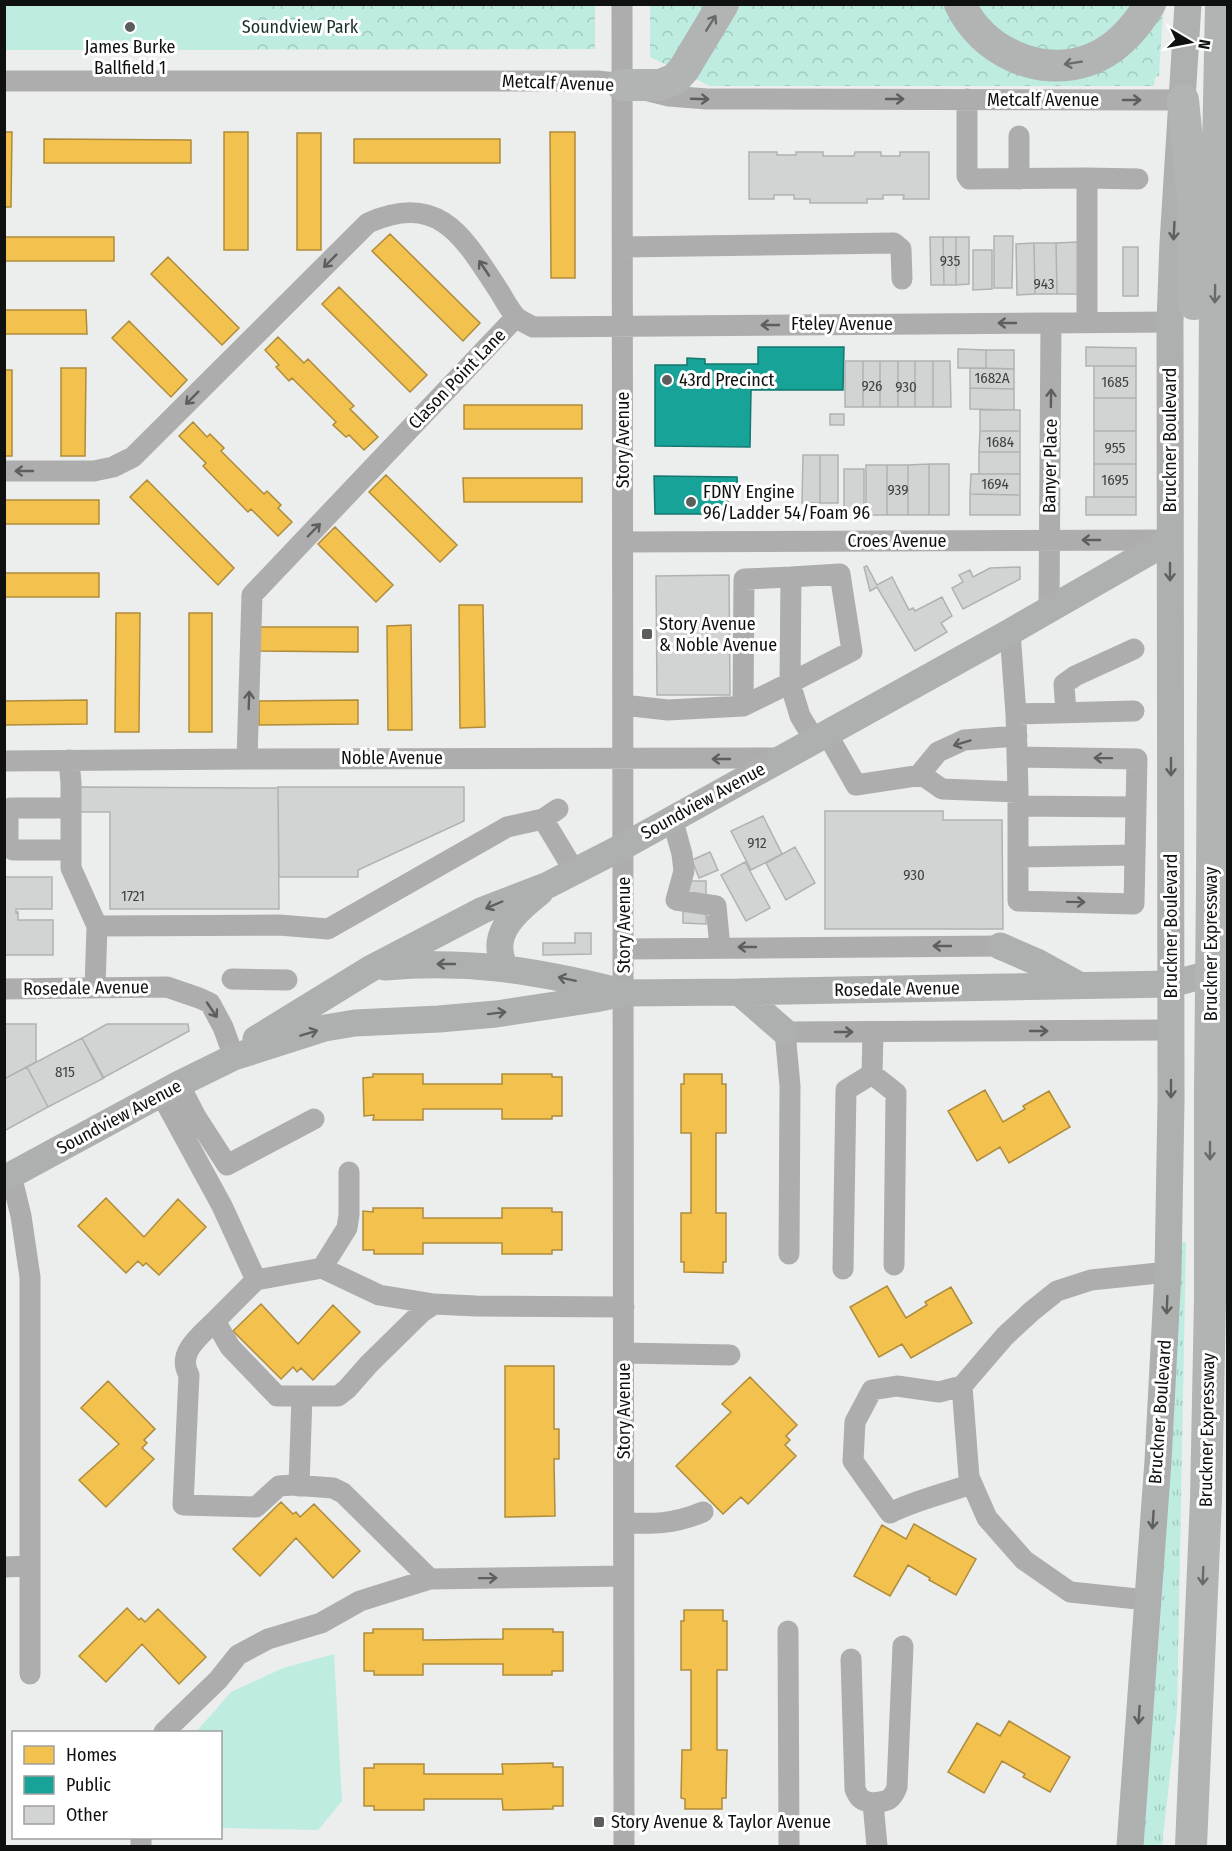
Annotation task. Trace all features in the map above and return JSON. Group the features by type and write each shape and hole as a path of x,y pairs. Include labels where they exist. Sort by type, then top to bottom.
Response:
{"highway":[{"path":"622,85 660,86 675,79 684,69 723,4"},
{"path":"960,4 981,35 1002,51 1029,62 1059,65 1089,60 1102,54 1129,32 1150,4"},
{"name":"Bruckner Expressway","path":"1191,1846 1206,1488 1210,1299 1215,309 1221,4"},
{"path":"1183,100 1190,157 1194,222 1197,570 1212,884"},
{"path":"1174,1846 1197,1735"}],"main road":[{"name":"Bruckner Boulevard","path":"1130,1846 1158,1461 1168,1272 1171,1030 1170,322 1188,4"},
{"name":"Soundview Avenue","path":"234,1057 253,1041 370,969 483,910 548,885 624,846 1010,632 1170,540"},
{"path":"504,968 499,946 501,936 523,907 548,885"},
{"path":"1000,946 1039,963 1080,986"},
{"name":"Rosedale Avenue","path":"370,969 433,964 504,968 542,974 624,993"},
{"name":"Rosedale Avenue","path":"439,1019 496,1014 624,993 1171,984 1217,972 1227,972"},
{"name":"Rosedale Avenue","path":"1171,984 1217,1004 1227,1004"},
{"path":"739,992 785,1032"},
{"name":"Soundview Avenue","path":"8,1177 234,1057 325,1028 355,1023 439,1019"}],"street":[{"name":"Story Avenue","path":"622,4 624,1846"},
{"name":"Metcalf Avenue","path":"4,81 597,81 695,99 1183,100"},
{"path":"967,99 967,176 969,178 1138,179"},
{"path":"1019,136 1019,179"},
{"path":"1087,178 1087,323"},
{"name":"Clason Point Lane","path":"4,471 94,471 113,467 133,458 368,223 385,215 405,212 423,214 438,219 455,230 469,246 516,317 252,595 247,759"},
{"path":"623,247 894,243 902,249 902,279"},
{"name":"Fteley Avenue","path":"516,317 533,327 1170,322"},
{"name":"Banyer Place","path":"1049,608 1051,323"},
{"name":"Croes Avenue","path":"623,542 1170,540"},
{"path":"623,705 668,710 743,706 852,651 840,574 744,579 743,706"},
{"path":"791,577 790,683 800,716 820,736 856,785 922,775 942,789 1018,799 1136,807"},
{"path":"919,775 938,752 964,740 1017,747 1137,759 1134,904 1017,901 1017,747 1010,632"},
{"path":"1066,712 1064,684 1075,676 1134,649"},
{"path":"1016,714 1134,711"},
{"name":"Noble Avenue","path":"4,761 780,758"},
{"path":"69,760 71,868 97,926 95,988"},
{"path":"71,808 11,808 8,814 8,844 13,850 71,850"},
{"path":"97,926 279,925 328,929 507,827 550,814 575,872"},
{"path":"672,818 682,854 684,871 676,900 716,906 720,947"},
{"path":"1018,857 1135,855"},
{"path":"624,949 1000,946"},
{"path":"232,979 287,980"},
{"name":"Rosedale Avenue","path":"4,989 167,987 210,1003 234,1057"},
{"path":"789,1254 790,1086 785,1032 1171,1030"},
{"path":"872,1074 873,1032"},
{"path":"872,1074 896,1093 894,1265"},
{"path":"843,1269 846,1090 872,1074"},
{"path":"170,1089 196,1117 227,1165 314,1119"},
{"path":"170,1089 255,1280"},
{"path":"322,1268 347,1228 349,1172"},
{"path":"8,1177 21,1216 30,1277 30,1674"},
{"path":"430,1579 343,1493 333,1488 279,1486 256,1507 183,1505 189,1375 185,1368 188,1348 255,1280 322,1268 379,1295 434,1304 624,1307"},
{"path":"971,1484 913,1502 890,1513 853,1461 855,1422 872,1390 897,1386 939,1392 962,1386 1005,1336 1057,1291 1091,1280 1168,1272"},
{"path":"215,1321 230,1347 277,1396 338,1396 422,1312 434,1304"},
{"path":"624,1353 730,1355"},
{"path":"962,1386 969,1477 987,1518 1024,1560 1070,1592 1147,1600"},
{"path":"299,1486 302,1396"},
{"path":"624,1523 668,1523 685,1520 703,1512"},
{"path":"4,1567 30,1566"},
{"path":"165,1731 218,1680 238,1655 268,1640 321,1623 360,1601 430,1579 624,1576"},
{"path":"788,1631 789,1846"},
{"path":"851,1659 855,1789 858,1797 864,1801 886,1802 894,1796 897,1787 903,1646"},
{"path":"873,1803 877,1846"}],"green space":[{"name":"James Burke Ballfield 1","path":"5,4 255,5 254,50 5,50"},
{"path":"1157,4 1163,13 1159,76 1155,77 1154,86 710,86 650,57 650,5"},
{"name":"Soundview Park","path":"5,5 595,5 595,49 5,50"},
{"path":"1180,1242 1186,1242 1177,1712 1162,1846 1142,1846 1160,1625"},
{"path":"334,1654 342,1801 318,1830 222,1828 222,1731 197,1731 231,1692 283,1668"}],"building: Homes":[{"path":"4,132 12,132 11,207 4,207"},
{"path":"224,132 248,132 248,250 224,250"},
{"path":"550,132 575,132 575,278 551,278"},
{"path":"297,133 321,133 321,250 297,250"},
{"path":"44,139 191,140 191,163 44,163"},
{"path":"354,139 500,139 500,163 354,163"},
{"path":"390,234 480,323 463,341 372,251"},
{"path":"4,237 114,237 114,261 4,261"},
{"path":"168,257 239,328 222,345 151,274"},
{"path":"339,287 427,375 410,392 322,304"},
{"path":"4,310 86,310 87,334 4,334"},
{"path":"129,321 187,380 171,397 112,338"},
{"path":"278,337 304,363 308,359 354,406 350,409 378,437 364,450 349,435 346,437 333,425 336,422 292,378 289,381 276,367 279,365 265,350"},
{"path":"61,368 86,368 85,456 61,456"},
{"path":"4,370 12,370 12,456 4,456"},
{"path":"464,405 582,405 582,429 464,429"},
{"path":"193,422 207,437 210,434 224,448 221,451 264,494 267,491 281,505 278,508 292,522 278,536 251,509 248,512 203,466 206,463 179,436"},
{"path":"386,475 457,545 440,562 369,492"},
{"path":"463,478 582,478 582,502 464,502"},
{"path":"147,480 234,568 218,585 130,497"},
{"path":"4,500 99,500 99,524 4,524"},
{"path":"335,527 393,585 376,602 318,544"},
{"path":"4,573 99,573 99,597 4,597"},
{"path":"459,605 483,605 485,727 460,728"},
{"path":"116,613 140,613 139,732 115,732"},
{"path":"189,613 212,613 212,732 189,732"},
{"path":"411,625 412,730 388,730 387,626"},
{"path":"259,627 358,627 358,652 259,651"},
{"path":"87,700 87,724 4,725 4,701"},
{"path":"358,700 358,724 259,725 259,701"},
{"path":"373,1074 423,1074 423,1084 502,1084 502,1074 552,1074 552,1077 562,1077 562,1116 552,1116 552,1119 502,1119 502,1109 423,1109 423,1120 373,1120 374,1115 364,1116 363,1078 373,1077"},
{"path":"684,1074 722,1074 722,1084 726,1084 726,1133 716,1133 716,1213 726,1213 726,1262 723,1262 723,1273 684,1272 684,1262 681,1262 681,1213 691,1213 691,1133 681,1133 681,1084 684,1084"},
{"path":"985,1090 1003,1122 1025,1109 1023,1106 1049,1091 1070,1127 1009,1163 1000,1147 977,1161 948,1111"},
{"path":"106,1198 144,1237 178,1199 206,1227 159,1275 146,1263 143,1266 138,1261 126,1273 78,1226"},
{"path":"373,1208 423,1208 423,1218 502,1218 502,1208 552,1208 552,1212 562,1212 562,1250 552,1250 552,1254 502,1254 502,1243 423,1243 423,1254 374,1254 374,1250 363,1250 363,1211 373,1212"},
{"path":"887,1286 906,1318 927,1305 925,1302 951,1287 972,1323 911,1358 902,1344 879,1357 850,1307"},
{"path":"261,1304 298,1344 333,1305 360,1332 313,1380 301,1368 297,1372 293,1367 281,1379 233,1331"},
{"path":"505,1366 554,1366 554,1429 559,1429 559,1459 554,1459 555,1516 505,1517"},
{"path":"750,1377 797,1425 786,1436 790,1440 785,1445 796,1456 748,1504 741,1497 723,1514 676,1466 731,1412 722,1404"},
{"path":"108,1381 155,1429 144,1440 147,1443 142,1448 154,1459 106,1507 79,1480 119,1444 81,1408"},
{"path":"281,1502 293,1514 296,1512 300,1517 314,1504 360,1551 333,1578 296,1538 260,1576 233,1549"},
{"path":"914,1524 976,1559 956,1595 908,1565 890,1596 854,1576 882,1525 906,1539"},
{"path":"127,1608 139,1620 141,1618 145,1622 158,1609 206,1657 179,1684 142,1644 106,1682 79,1656"},
{"path":"684,1610 723,1610 723,1621 727,1621 727,1670 717,1670 717,1750 727,1750 726,1798 722,1798 722,1809 685,1809 685,1799 681,1798 682,1750 691,1750 691,1670 681,1670 681,1621 684,1621"},
{"path":"373,1629 423,1629 423,1640 503,1639 503,1629 553,1629 553,1632 563,1632 563,1671 552,1671 552,1675 503,1675 503,1664 423,1664 423,1675 374,1675 374,1671 364,1671 364,1633 373,1633"},
{"path":"1009,1721 1070,1757 1050,1792 1023,1777 1025,1774 1002,1761 984,1793 948,1772 977,1723 1000,1736"},
{"path":"553,1763 553,1767 563,1767 563,1806 553,1806 553,1809 503,1810 502,1799 424,1799 424,1810 374,1810 374,1806 364,1806 364,1768 374,1768 374,1764 424,1764 424,1774 503,1774 502,1764"}],"building: Public":[{"path":"758,347 844,347 843,390 751,390 750,447 655,446 655,365 687,365 687,358 705,359 705,364 758,364"},
{"name":"FDNY Engine 96/Ladder 54/Foam 96","path":"654,476 737,477 738,491 728,491 728,514 655,514"}],"building: Other":[{"path":"749,152 796,155 796,152 823,152 823,156 854,156 855,152 881,152 881,156 900,156 900,152 929,152 929,199 903,199 904,195 883,195 883,199 867,199 867,203 810,203 810,199 794,199 794,195 774,195 774,199 749,199"},
{"path":"994,236 1013,236 1012,288 994,288"},
{"path":"930,237 943,237 944,285 931,285"},
{"path":"943,237 956,237 956,285 944,285"},
{"path":"956,237 969,237 969,284 956,285"},
{"path":"1078,242 1078,294 1057,294 1056,243"},
{"path":"1034,243 1035,294 1017,295 1016,244"},
{"path":"1034,243 1056,243 1057,294 1035,294"},
{"path":"1123,247 1138,247 1138,296 1123,296"},
{"path":"973,250 992,250 992,289 973,290"},
{"path":"1086,347 1136,348 1136,366 1086,366"},
{"path":"958,349 986,350 986,368 958,368"},
{"path":"986,350 1014,350 1014,369 986,368"},
{"path":"845,361 863,361 863,407 845,407"},
{"path":"863,361 880,361 880,407 863,407"},
{"path":"880,361 898,361 898,407 880,407"},
{"path":"898,361 915,361 915,407 898,407"},
{"path":"915,361 933,361 933,407 915,407"},
{"path":"933,361 950,361 951,407 933,407"},
{"path":"1094,366 1136,366 1136,398 1094,398"},
{"path":"970,368 1014,369 1014,389 970,388"},
{"path":"970,388 1014,389 1014,410 970,409"},
{"path":"1094,398 1136,398 1136,431 1094,431"},
{"path":"980,410 1020,410 1020,431 980,431"},
{"path":"830,414 844,414 844,425 830,425"},
{"path":"980,431 1020,431 1020,452 979,452"},
{"path":"1094,431 1136,431 1136,464 1094,464"},
{"path":"979,452 1020,452 1020,474 979,474"},
{"path":"803,455 820,455 820,503 802,503"},
{"path":"820,455 838,455 838,503 820,503"},
{"path":"929,464 949,464 949,515 929,515"},
{"path":"929,464 929,515 908,515 908,465"},
{"path":"1094,464 1136,464 1136,497 1094,497"},
{"path":"866,465 887,465 887,515 866,515"},
{"path":"887,465 908,465 908,515 887,515"},
{"path":"844,469 864,469 864,512 844,512"},
{"path":"971,474 1020,474 1020,495 970,494"},
{"path":"970,494 1020,495 1020,515 970,515"},
{"path":"1086,497 1136,497 1136,515 1086,515"},
{"path":"867,566 877,585 892,577 909,610 913,608 915,611 942,597 952,616 941,623 947,632 915,651 877,587 870,591 864,567"},
{"path":"1020,567 1020,579 963,609 952,588 963,582 959,575 970,570 973,577 990,568"},
{"path":"729,575 730,695 657,695 656,576"},
{"path":"79,787 278,788 279,909 110,909 110,812 80,812"},
{"path":"278,787 464,787 464,821 358,870 358,877 279,877"},
{"path":"825,811 943,811 943,820 1002,820 1003,929 825,929"},
{"path":"763,816 782,854 751,870 731,831"},
{"path":"795,847 815,883 786,900 766,863"},
{"path":"710,852 718,870 699,878 692,860"},
{"path":"745,862 770,908 746,921 721,875"},
{"path":"4,877 52,877 52,909 16,909 16,913 18,912 18,920 53,920 53,955 4,955"},
{"path":"683,881 706,881 706,924 683,923"},
{"path":"575,933 591,933 591,954 543,955 543,943 575,943"},
{"path":"4,1024 36,1024 36,1062 4,1079"},
{"path":"107,1024 188,1024 189,1031 103,1078 82,1038"},
{"path":"82,1038 104,1078 48,1107 27,1067"},
{"path":"27,1067 48,1107 4,1131 4,1079"}],"place":[{"name":"James Burke Ballfield 1","path":"130,27"},
{"name":"43rd Precinct","path":"667,380"},
{"name":"FDNY Engine 96/Ladder 54/Foam 96","path":"691,502"},
{"name":"Story Avenue & Noble Avenue","path":"647,634"},
{"name":"Story Avenue & Taylor Avenue","path":"599,1822"}]}
